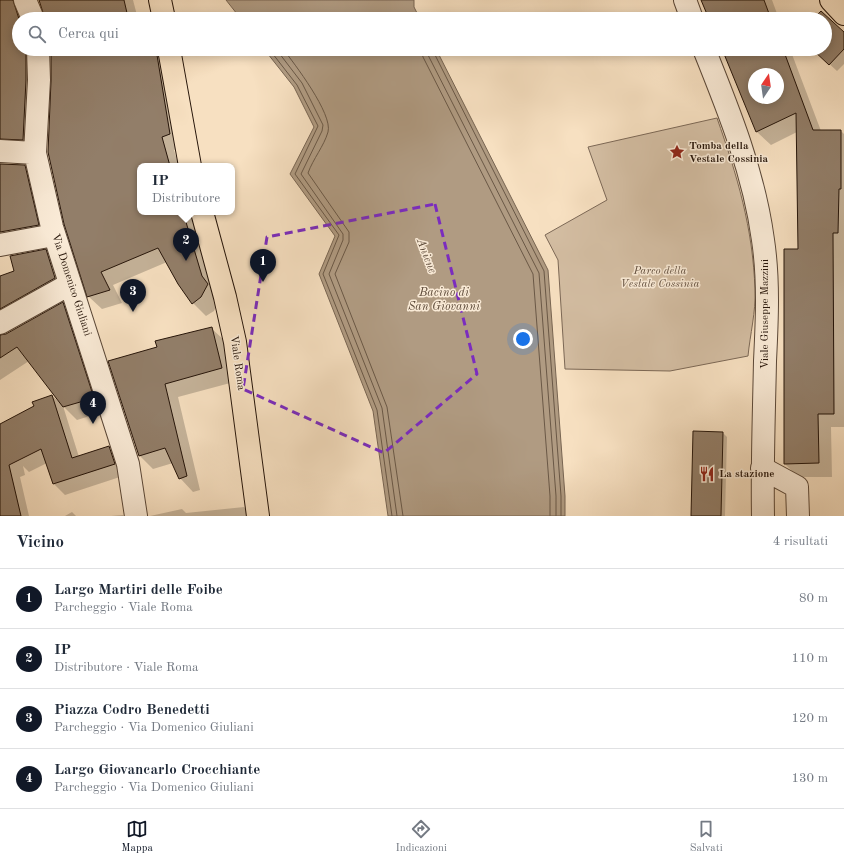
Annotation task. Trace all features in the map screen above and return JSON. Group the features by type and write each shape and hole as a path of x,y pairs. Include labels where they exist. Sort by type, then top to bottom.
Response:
{"main road":[{"path":"160,0 163,12"},
{"path":"831,0 844,14"},
{"path":"170,56 189,163"},
{"name":"Viale Roma","path":"203,215 225,297 235,342 258,516"}],"street":[{"path":"25,0 30,12"},
{"path":"685,0 689,12"},
{"name":"Via Domenico Giuliani","path":"38,56 39,80 35,153 54,235 128,464 136,516"},
{"name":"Viale Giuseppe Mazzini","path":"707,56 743,154 754,191 763,240 767,303 762,468 763,516"},
{"path":"0,151 35,153"},
{"path":"0,245 54,235"},
{"path":"0,323 70,284"},
{"path":"762,468 797,487 798,516"}],"highlighted area":[{"path":"435,204 477,374 384,453 243,389 267,237"}],"green space":[{"name":"Parco della Vestale Cossinia","path":"717,118 743,202 754,267 754,315 748,356 670,371 565,369 558,260 545,235 607,200 588,147"}],"water":[{"path":"226,0 414,0 414,7 416,12 235,12"},
{"name":"Bacino di San Giovanni","path":"270,56 440,56 548,270 565,496 565,516 388,516 373,411 319,274 335,236 290,174 314,127 294,87"}],"building":[{"path":"0,0 13,0 17,12 12,12 12,56 26,56 23,140 0,139"},
{"path":"39,0 124,0 127,12 43,12"},
{"path":"701,0 764,0 768,12 706,12"},
{"path":"832,21 844,32 844,49 829,65 819,56 832,56"},
{"path":"51,56 157,56 170,134 162,137 169,163 137,163 137,215 184,215 202,276 208,284 201,297 192,304 178,284 158,248 101,272 110,290 87,297 64,224 48,152"},
{"path":"725,56 786,56 813,130 841,130 841,189 839,189 838,233 833,233 834,414 818,414 819,463 784,464 784,249 798,249 796,113 756,132"},
{"path":"0,164 25,165 39,225 0,232"},
{"path":"46,249 55,278 0,309 0,276 14,271 10,256"},
{"path":"63,302 94,398 63,407 17,347 0,358 0,335 6,334"},
{"path":"212,327 222,368 165,384 187,476 179,479 165,448 139,456 108,361 157,347 155,341"},
{"path":"52,395 72,458 109,446 115,464 53,484 41,449 9,465 21,516 0,516 0,424 34,406 32,402"},
{"name":"La stazione","path":"693,431 723,432 721,516 691,516"}],"place":[{"name":"Tomba della Vestale Cossinia","path":"677,152"},
{"name":"IP","path":"186,261"},
{"name":"Largo Martiri delle Foibe","path":"263,282"},
{"name":"Piazza Codro Benedetti","path":"133,312"},
{"name":"Largo Giovancarlo Crocchiante","path":"93,424"},
{"name":"La stazione","path":"707,474"}],"water label":[{"name":"Aniene","path":"426,256"}]}
